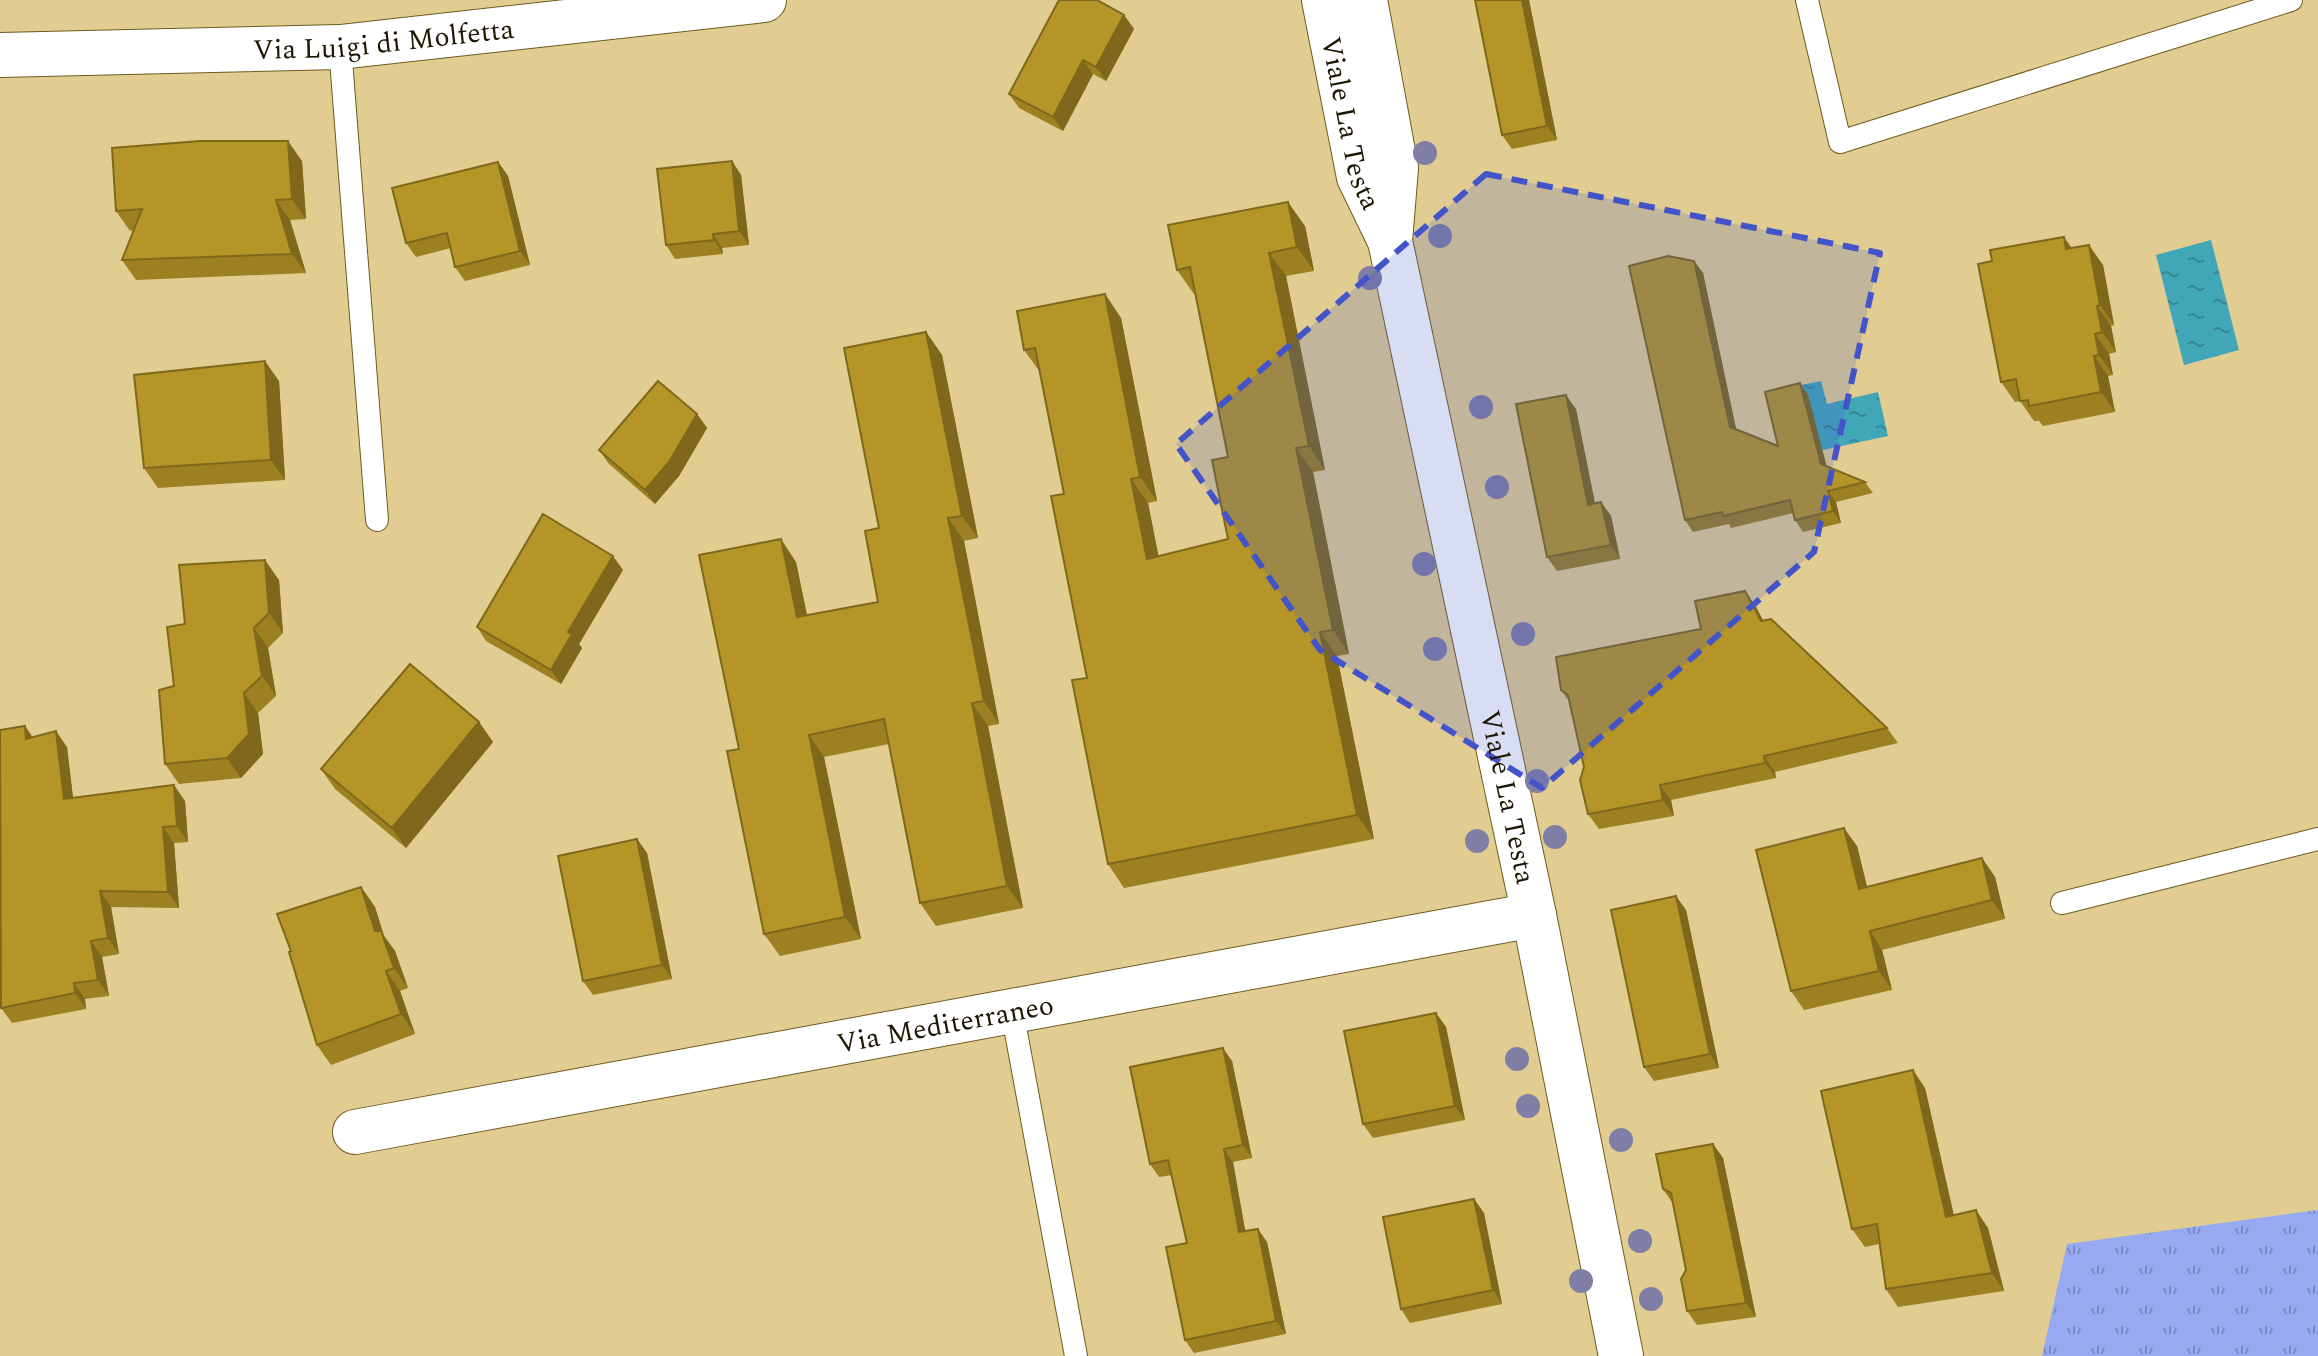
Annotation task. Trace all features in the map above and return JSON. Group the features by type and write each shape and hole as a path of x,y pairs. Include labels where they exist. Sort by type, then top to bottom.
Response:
{"street":[{"name":"Via Luigi di Molfetta","path":"0,55 340,47 764,0"},
{"name":"Viale La Testa","path":"1324,0 1359,177 1390,241 1534,915 1621,1356"},
{"name":"Viale La Testa","path":"1365,0 1396,168 1390,241"},
{"name":"Via Mediterraneo","path":"355,1132 1534,915"}],"lane":[{"path":"1807,0 1840,142 2291,0"},
{"path":"340,47 377,520"},
{"path":"2062,903 2318,839"},
{"path":"1012,1011 1076,1356"}],"highlighted area":[{"path":"1486,174 1880,253 1814,552 1542,788 1320,650 1176,444"}],"green space":[{"path":"2318,1210 2318,1356 2042,1356 2067,1244"}],"water":[{"path":"2211,240 2239,350 2184,365 2156,255"},
{"path":"1821,381 1827,404 1878,392 1888,436 1809,453 1782,389"}],"building":[{"path":"1059,0 1097,0 1124,15 1096,67 1083,60 1053,117 1009,94"},
{"path":"1475,0 1522,0 1547,126 1502,135"},
{"path":"200,141 288,141 292,199 276,200 292,254 122,260 142,209 116,211 112,148"},
{"path":"732,161 739,231 713,234 714,240 666,245 657,169"},
{"path":"498,162 520,251 455,267 447,233 406,243 392,188"},
{"path":"1288,202 1297,247 1269,253 1309,446 1296,448 1333,630 1320,632 1357,815 1108,864 1072,680 1087,678 1051,496 1064,494 1035,348 1024,350 1017,311 1105,294 1140,477 1131,479 1147,559 1228,539 1212,460 1228,457 1190,267 1177,270 1168,225"},
{"path":"2064,237 2066,249 2089,245 2100,305 2097,306 2102,332 2095,334 2099,355 2094,356 2101,392 2029,406 2028,400 2020,401 2016,379 2001,382 1978,264 1992,261 1990,250"},
{"path":"1668,256 1694,261 1730,427 1778,446 1765,392 1800,383 1821,464 1865,482 1828,491 1833,511 1795,520 1790,500 1723,516 1722,512 1685,520 1629,266"},
{"path":"926,332 962,516 948,518 984,701 972,703 1007,886 920,903 884,719 809,735 845,917 764,934 727,751 739,749 699,555 781,539 797,617 878,602 865,531 879,528 844,348"},
{"path":"265,361 271,460 144,468 134,375"},
{"path":"658,381 697,414 669,462 645,490 599,450"},
{"path":"1566,395 1588,505 1601,502 1611,545 1547,557 1516,404"},
{"path":"543,514 613,556 568,632 572,634 551,670 477,627"},
{"path":"265,560 269,613 254,628 262,676 244,693 249,734 227,758 165,764 159,690 174,686 167,627 185,624 179,565"},
{"path":"1745,591 1761,621 1771,619 1887,728 1764,756 1765,763 1660,785 1663,800 1588,814 1580,780 1584,767 1568,695 1561,690 1556,657 1701,629 1695,601"},
{"path":"410,664 479,722 392,828 321,769"},
{"path":"25,726 26,739 56,731 64,799 174,785 177,826 163,827 168,892 100,891 108,938 91,941 98,980 74,983 75,993 1,1008 0,730"},
{"path":"1844,828 1859,889 1982,858 1992,900 1870,931 1879,971 1791,991 1756,850"},
{"path":"637,839 662,965 583,981 558,856"},
{"path":"361,887 375,931 381,931 394,968 386,971 401,1014 317,1045 291,951 277,914"},
{"path":"1676,896 1710,1054 1644,1067 1611,910"},
{"path":"1436,1013 1455,1106 1363,1124 1344,1031"},
{"path":"1223,1048 1243,1145 1224,1149 1239,1232 1258,1229 1276,1321 1185,1340 1166,1247 1187,1243 1168,1160 1150,1164 1130,1067"},
{"path":"1913,1070 1946,1217 1976,1210 1992,1273 1886,1289 1877,1224 1852,1229 1821,1091"},
{"path":"1713,1144 1746,1303 1687,1311 1681,1279 1686,1270 1671,1193 1663,1189 1656,1154"},
{"path":"1474,1199 1493,1290 1401,1309 1383,1217"}]}
